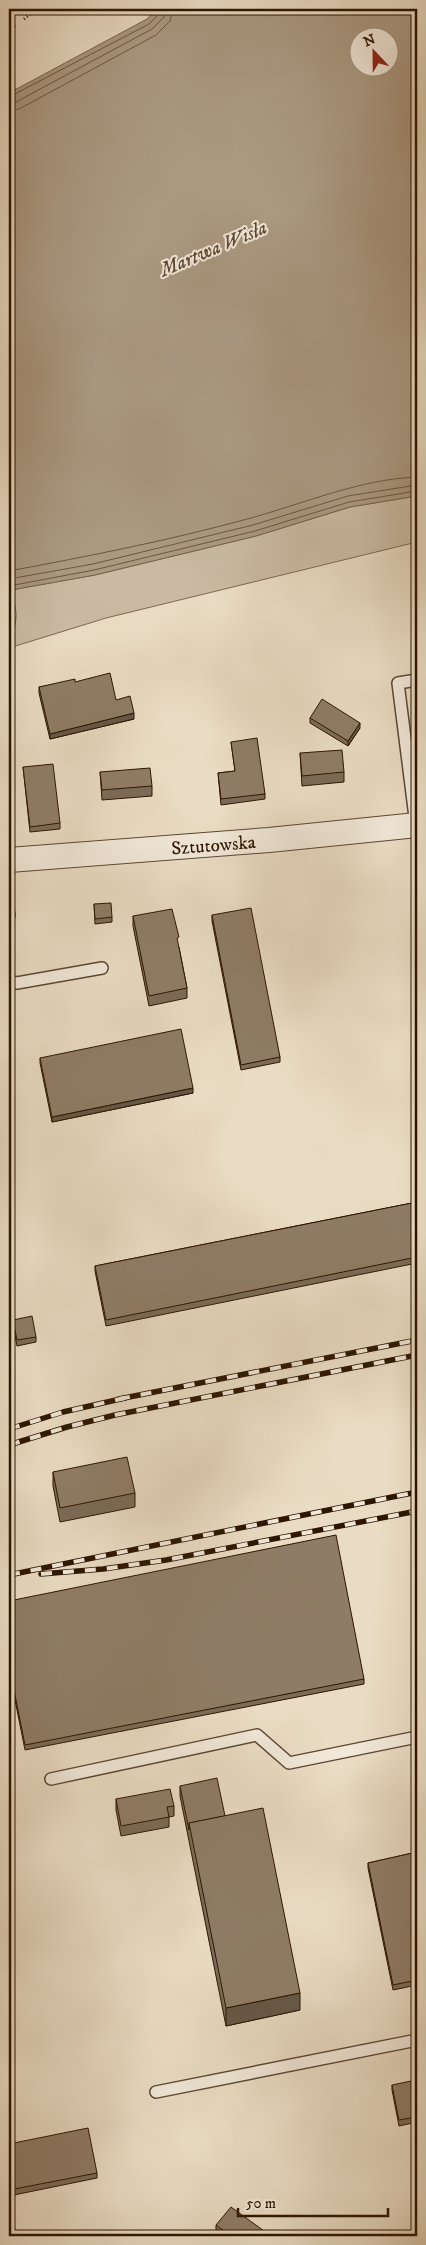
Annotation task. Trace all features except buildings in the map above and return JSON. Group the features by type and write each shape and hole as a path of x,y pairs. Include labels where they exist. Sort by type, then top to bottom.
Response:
{"street":[{"name":"Sztutowska","path":"9,860 269,840 417,825"}],"lane":[{"path":"417,680 398,683 417,825"},
{"path":"9,981 17,983 102,968"},
{"path":"50,1779 257,1735 289,1763 417,1737"},
{"path":"156,2092 417,2040"}],"shaded area":[{"path":"417,496 417,542 106,618 9,648 16,614 11,590 95,575 256,536 350,507"}],"water":[{"name":"Martwa Wisła","path":"156,9 417,9 417,496 350,507 256,536 95,575 11,590 15,620 9,639 9,93 147,19"}],"railway":[{"path":"119,1399 417,1340"},
{"path":"9,1445 67,1427 115,1415 417,1355"},
{"path":"9,1429 63,1412 125,1398"},
{"path":"9,1575 417,1492"},
{"path":"41,1574 103,1569 166,1560 417,1511"}]}
